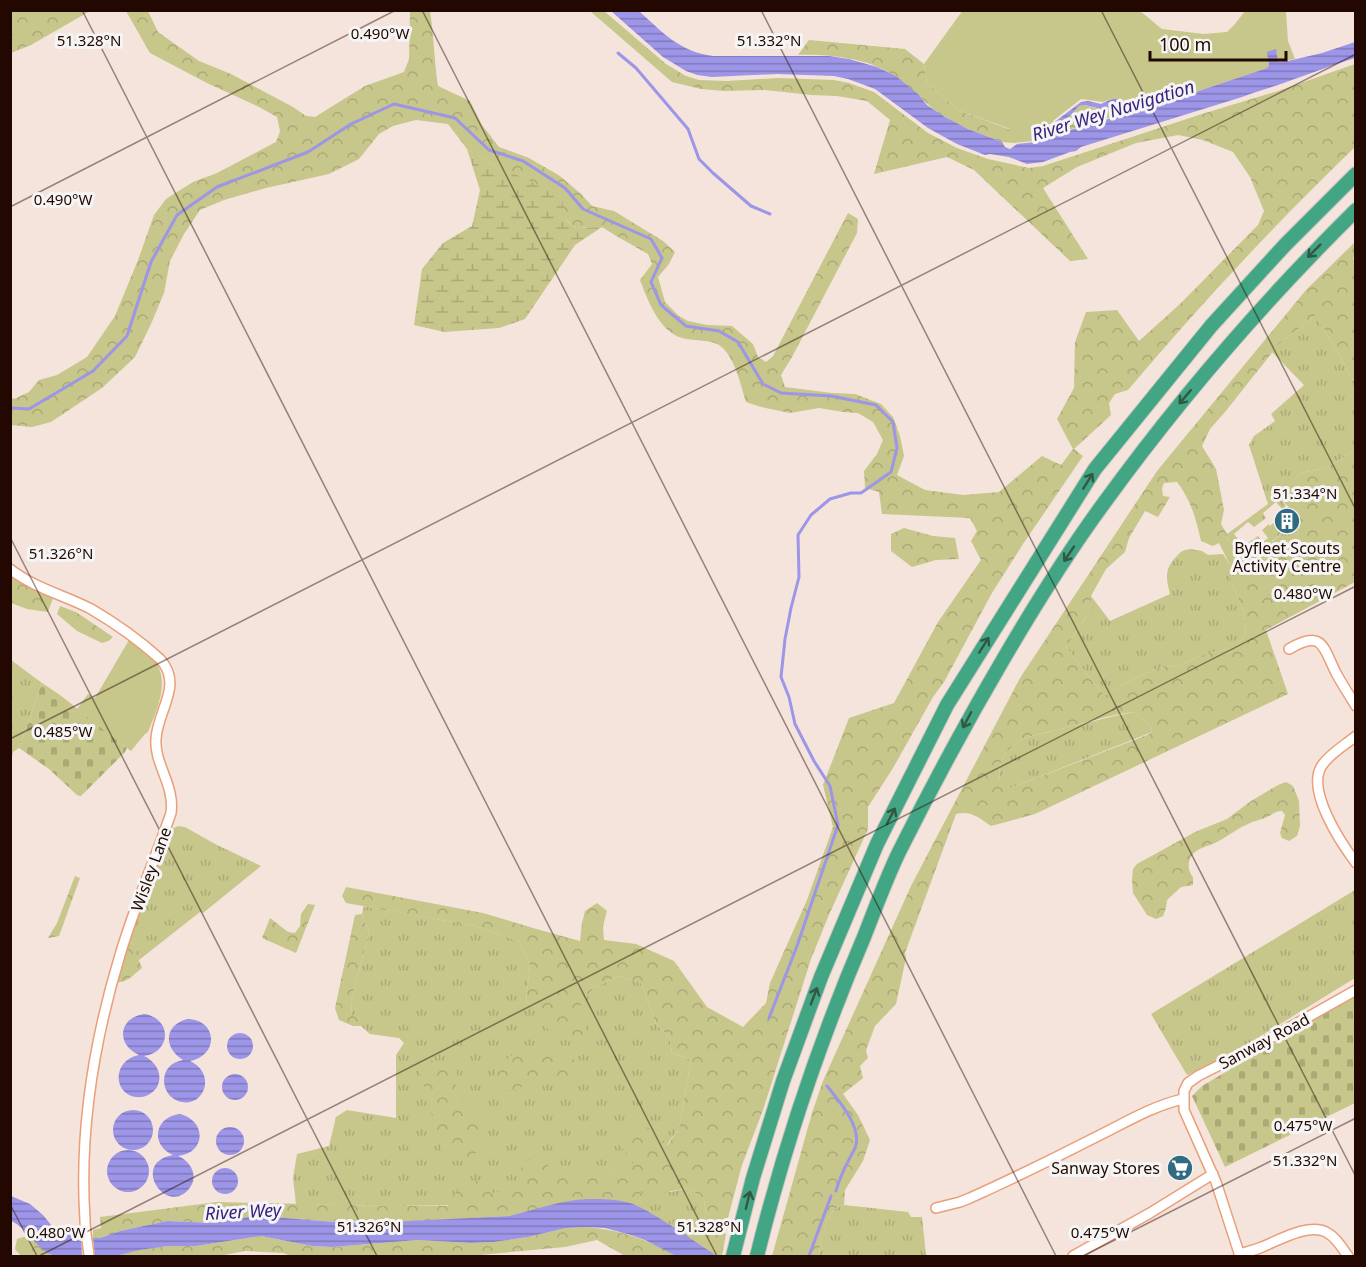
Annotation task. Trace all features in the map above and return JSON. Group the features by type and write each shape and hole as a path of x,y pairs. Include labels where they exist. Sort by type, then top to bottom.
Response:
{"highway":[{"path":"733,1257 753,1178 783,1081 821,977 877,844 947,705 1095,469 1211,326 1285,245 1356,174"},
{"path":"757,1257 801,1102 844,984 898,854 970,715 1032,609 1102,505 1162,426 1236,336 1356,210"}],"street":[{"name":"Wisley Lane","path":"10,569 28,581 91,609 111,622 160,659 170,677 169,692 158,724 156,745 172,806 120,954 92,1070 84,1163 84,1218 89,1257"},
{"path":"1289,649 1302,642 1312,641 1323,645 1337,675 1356,706"},
{"path":"1356,736 1321,766 1318,779 1325,812 1356,863"},
{"name":"Sanway Road","path":"1183,1099 1188,1083 1198,1076 1356,990"},
{"path":"936,1208 960,1202 1060,1156 1138,1116 1164,1104 1183,1099 1187,1117 1213,1174 1239,1255 1311,1229 1323,1230 1332,1235 1348,1257"},
{"path":"1073,1257 1213,1174"}],"green space":[{"path":"11,10 90,11 31,45 11,53"},
{"path":"963,10 1140,11 1162,29 1204,34 1227,32 1245,11 1286,11 1288,41 1295,59 1278,62 1275,49 1268,58 1267,68 1139,111 1112,99 1103,102 1081,99 1054,120 1044,137 1033,141 1002,142 1010,129 958,110 927,83 924,64"},
{"path":"126,11 148,11 158,32 199,61 231,74 306,116 315,117 365,86 404,72 409,59 410,11 430,11 438,86 470,101 482,125 499,147 529,158 560,176 592,206 614,211 663,241 675,252 658,277 665,302 679,316 688,321 707,325 732,326 753,344 758,357 766,362 773,356 848,213 858,219 857,233 781,375 785,387 855,394 881,404 893,417 900,436 904,456 897,475 925,490 963,495 999,492 1042,456 1061,465 1073,449 1057,419 1074,388 1075,342 1086,312 1117,310 1139,341 1180,304 1258,225 1264,211 1250,177 1233,152 1203,140 1178,135 1136,143 1077,167 1043,188 1088,259 1070,261 974,170 947,157 874,174 890,120 867,101 765,90 701,89 672,82 590,11 604,11 666,64 686,76 699,80 778,78 834,80 849,83 874,92 928,133 957,148 988,159 1029,168 1043,166 1355,64 1355,147 1238,266 1128,390 1115,394 1109,403 1111,415 1074,449 1083,456 992,593 944,682 868,807 868,829 811,959 763,1110 742,1165 724,1233 726,1234 722,1256 702,1248 670,1225 676,1220 703,1227 706,1215 704,1199 688,1188 657,1194 643,1188 639,1195 639,1207 632,1204 531,1211 509,1216 399,1222 321,1221 262,1216 213,1223 167,1221 93,1238 93,1230 101,1228 100,1217 217,1202 448,1206 454,1195 462,1188 483,1179 493,1193 516,1187 523,1162 542,1156 556,1179 585,1170 600,1177 634,1163 619,1145 623,1134 641,1122 668,1145 679,1128 691,1060 672,1053 669,1037 656,1024 641,983 618,976 594,988 581,1004 579,1020 586,1023 587,1039 577,1046 542,1025 540,1007 526,1002 530,965 519,941 475,926 346,903 342,896 346,887 483,913 580,941 585,911 597,903 607,911 603,926 604,940 636,944 674,961 707,1007 743,1027 766,1003 770,983 807,900 833,827 823,785 849,718 894,703 938,622 981,560 971,541 977,531 970,518 882,514 879,492 865,488 864,471 877,454 883,440 873,422 858,413 819,408 790,413 746,402 736,371 724,349 715,343 686,339 674,334 655,314 640,280 652,264 648,254 602,227 576,228 494,165 467,149 448,124 416,120 393,126 379,134 359,159 329,174 266,188 224,200 200,210 170,261 164,293 135,357 102,388 51,422 32,427 11,425 10,397 14,399 29,392 39,380 57,375 87,357 115,316 154,215 166,199 193,182 217,173 276,142 280,131 277,117 150,53"},
{"path":"809,40 905,49 924,64 927,83 958,110 1011,130 1002,142 963,127 936,111 896,77 874,65 823,55 798,55"},
{"path":"1079,106 1096,108 1119,106 1133,111 1052,135 1058,124"},
{"path":"467,149 494,165 535,183 562,200 565,220 576,228 602,227 575,245 525,319 499,328 444,332 414,325 422,269 443,243 472,226 480,190"},
{"path":"1355,242 1353,258 1356,264 1355,383 1316,315 1279,344 1210,429 1202,446 1216,469 1224,510 1221,524 1229,542 1239,549 1235,554 1240,565 1248,560 1271,557 1296,538 1301,519 1271,542 1262,530 1285,513 1284,511 1289,507 1278,497 1301,473 1326,468 1355,450 1355,582 1266,630 1288,694 1035,814 991,826 970,814 956,814 905,953 906,958 896,1004 875,1026 866,1050 868,1058 860,1066 863,1078 843,1094 858,1115 870,1140 863,1161 845,1190 844,1205 835,1209 826,1224 819,1256 772,1256 823,1081 911,886 1020,678 1157,471 1306,290","holes":["1177,482 1192,510 1201,541 1213,546 1219,543 1230,565 1232,582 1243,611 1245,635 1236,647 1205,654 1179,665 1158,668 1104,695 1066,647 1092,608 1091,596 1106,569 1125,552 1129,538 1145,511 1158,517 1170,497 1163,496 1164,483","1134,712 1151,727 1152,732 1011,788 1002,786 999,773 1002,760 1005,754 1021,740 1106,717"]},
{"path":"1316,315 1355,383 1355,450 1326,468 1301,473 1279,497 1286,506 1282,509 1276,502 1263,513 1266,518 1254,527 1248,522 1234,534 1238,539 1232,544 1227,534 1268,504 1249,445 1254,436 1275,421 1271,414 1304,385 1272,352"},
{"path":"1301,518 1297,536 1286,548 1272,556 1249,560 1240,565 1235,554 1239,549 1258,536 1263,542 1268,538 1272,542"},
{"path":"904,528 933,536 955,538 959,559 936,560 912,567 891,551 891,534"},
{"path":"1190,549 1202,551 1208,555 1223,554 1230,565 1232,582 1243,611 1245,635 1236,647 1205,654 1179,665 1158,668 1104,695 1066,647 1092,608 1091,596 1110,621 1170,594 1167,578 1170,565 1180,553"},
{"path":"11,574 29,587 53,598 48,612 27,609 11,603"},
{"path":"60,606 76,612 113,637 102,643 77,631 57,614"},
{"path":"129,640 154,660 162,681 160,698 148,732 131,751 77,709 88,694 95,698"},
{"path":"11,660 42,683 19,748 13,752 11,762"},
{"path":"42,683 127,748 81,796 19,748"},
{"path":"1134,712 1151,727 1152,732 1011,788 1002,787 999,773 1002,760 1005,754 1021,740"},
{"path":"1286,782 1293,786 1299,801 1300,826 1297,836 1289,841 1282,838 1280,833 1285,815 1280,811 1239,828 1215,843 1199,849 1189,861 1193,885 1181,887 1167,900 1163,916 1156,919 1147,915 1133,893 1133,869 1137,864 1195,832 1227,819 1251,801"},
{"path":"178,826 185,827 261,866 203,913 200,912 139,960 135,954 135,945 129,942 169,833"},
{"path":"75,876 80,878 59,936 48,938 57,923"},
{"path":"1355,890 1355,978 1225,1058 1187,1075 1151,1014"},
{"path":"308,904 315,905 296,953 262,938 270,918 288,932 295,933 300,926 301,914"},
{"path":"364,906 475,926 519,941 530,965 526,1002 578,1020 581,1004 594,988 618,976 641,983 656,1024 669,1037 672,1053 691,1060 679,1128 667,1145 638,1162 575,1187 477,1205 296,1204 293,1178 297,1154 329,1146 336,1117 347,1110 396,1118 396,1055 404,1043 399,1038 370,1034 361,1026 361,1019 352,1016 351,1001 369,933 362,914"},
{"path":"362,914 369,933 351,1001 352,1015 361,1019 361,1026 353,1026 339,1020 335,1008 355,915"},
{"path":"129,942 135,945 142,968 127,980 116,982"},
{"path":"1355,996 1355,1103 1225,1167 1192,1096 1202,1086"},
{"path":"554,1046 581,1066 564,1079 544,1075 515,1090 498,1091 495,1069 516,1052 545,1053"},
{"path":"426,1059 457,1068 456,1091 466,1109 482,1116 483,1150 458,1161 441,1149 419,1067"},
{"path":"643,1188 671,1192 688,1188 704,1199 706,1215 703,1227 676,1221 670,1225 639,1207 639,1195"},
{"path":"844,1205 908,1212 911,1217 922,1217 926,1256 819,1256 826,1224 835,1209"},
{"path":"587,1227 633,1236 676,1256 625,1256 597,1240 565,1247 479,1256 291,1256 283,1253 245,1251 219,1256 116,1256 168,1246 196,1246 261,1236 312,1246 332,1247 418,1240 494,1242 566,1228"},
{"path":"30,1235 49,1254 56,1256 21,1256 15,1249 17,1239"}],"shaded area":[{"path":"611,11 639,11 672,40 701,54 713,56 829,56 877,67 896,76 919,95 927,105 945,117 1002,142 1010,149 1017,144 1046,138 1056,121 1081,102 1101,104 1112,99 1119,99 1139,111 1267,68 1269,65 1267,52 1276,49 1278,62 1322,53 1355,42 1355,58 1242,97 1081,147 1076,151 1043,162 1027,164 1009,157 985,155 957,144 928,128 875,89 848,79 834,76 777,74 712,77 686,71 663,57","holes":["1079,106 1102,109 1119,106 1133,111 1053,135 1058,124"]},
{"path":"144,1014 160,1022 165,1035 160,1048 144,1056 157,1068 159,1082 153,1092 142,1097 126,1093 121,1087 119,1072 129,1059 139,1055 126,1045 123,1032 125,1026 135,1016"},
{"path":"187,1019 204,1025 211,1038 206,1052 190,1061 199,1067 205,1082 200,1096 187,1102 173,1099 166,1091 164,1081 170,1066 183,1060 172,1050 170,1032 179,1022"},
{"path":"240,1033 249,1037 253,1046 249,1055 240,1059 231,1055 227,1046 231,1037"},
{"path":"235,1074 244,1078 248,1087 244,1096 235,1100 226,1096 222,1087 226,1078"},
{"path":"133,1110 141,1111 147,1116 152,1122 152,1138 147,1144 141,1149 133,1150 125,1149 119,1144 114,1138 113,1130 114,1122 119,1116 125,1111"},
{"path":"180,1114 195,1123 200,1136 194,1149 178,1156 192,1168 194,1177 191,1186 182,1195 173,1197 164,1193 157,1186 153,1177 154,1168 160,1160 173,1155 161,1145 158,1138 160,1126 171,1116"},
{"path":"230,1127 240,1131 244,1141 240,1151 230,1155 220,1151 216,1141 220,1131"},
{"path":"128,1150 143,1156 149,1171 143,1186 128,1192 113,1186 107,1171 113,1156"},
{"path":"225,1168 234,1172 238,1181 234,1190 225,1194 216,1190 212,1181 216,1172"},
{"path":"11,1196 30,1204 52,1226 71,1230 81,1236 82,1256 56,1256 41,1248 22,1228 11,1221"},
{"path":"588,1199 620,1201 637,1206 717,1256 676,1256 631,1235 605,1228 587,1227 566,1228 494,1242 418,1240 332,1247 312,1246 261,1236 196,1246 168,1246 116,1256 95,1256 93,1238 167,1221 213,1223 249,1217 267,1217 271,1214 274,1217 369,1223 509,1216 558,1203"}],"waterway":[{"path":"618,53 636,68 688,129 699,159 751,206 770,214"},
{"path":"10,408 29,409 93,371 127,336 151,262 177,215 217,187 308,152 351,124 394,104 455,118 489,150 523,161 565,188 583,209 651,239 662,258 651,282 661,305 686,326 719,331 738,342 763,384 781,393 831,396 876,405 893,422 897,448 891,472 861,493 851,493 830,499 811,515 798,535 799,577 785,639 781,677 789,697 795,724 830,786 838,825 797,946 769,1018"},
{"path":"827,1086 849,1115 857,1140 836,1191"},
{"path":"809,1256 831,1196"}],"place":[{"name":"Byfleet Scouts Activity Centre","path":"1287,521"},
{"name":"Sanway Stores","path":"1180,1168"}],"water label":[{"name":"River Wey Navigation","path":"1113,110"},
{"name":"River Wey","path":"243,1211"}]}
